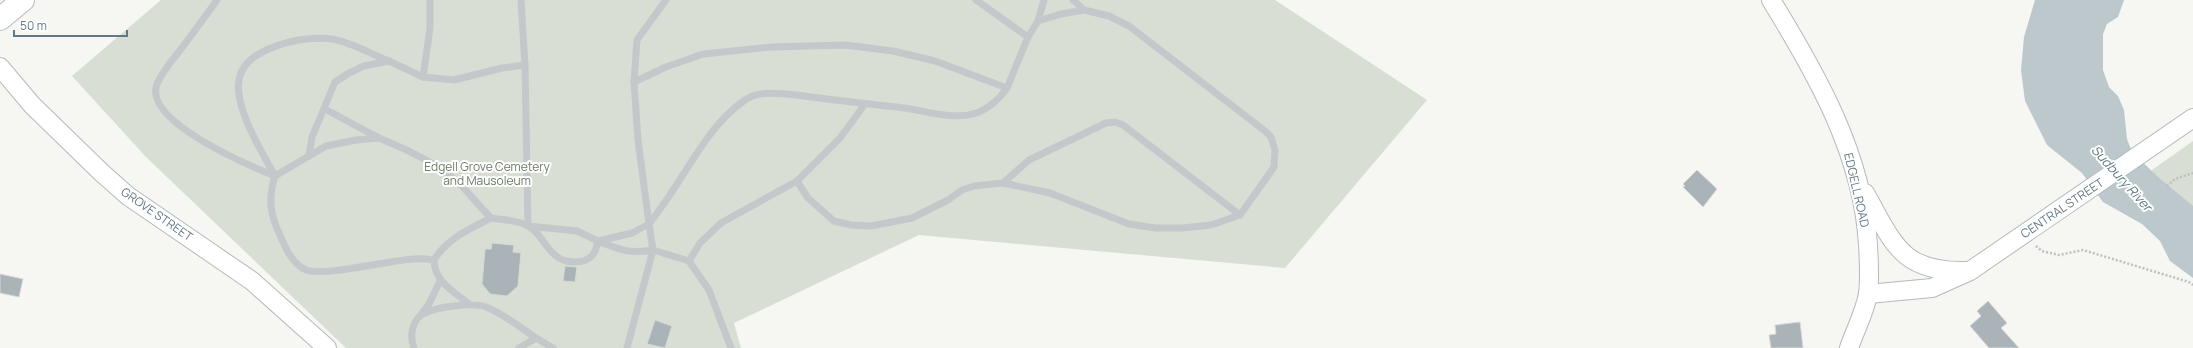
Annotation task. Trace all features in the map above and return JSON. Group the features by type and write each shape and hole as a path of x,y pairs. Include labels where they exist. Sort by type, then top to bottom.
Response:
{"highway":[{"path":"0,19 23,0"}],"main road":[{"name":"EDGELL ROAD","path":"1771,0 1833,113 1851,156 1857,179 1867,233 1868,294 1849,348"},
{"name":"GROVE STREET","path":"0,67 17,88 76,150 123,191 252,281 327,348"},
{"name":"CENTRAL STREET","path":"1868,294 1932,288 1970,271 2193,118"},
{"path":"1857,179 1888,234 1905,255 1926,267 1954,271 1970,271"}],"lane":[{"path":"217,0 171,61 156,85 155,95 160,105 171,118 198,138 230,157 275,176"},
{"path":"423,77 430,28 430,0"},
{"path":"521,0 525,65 528,226 545,242 556,257 573,262 589,258 594,253 598,241"},
{"path":"627,348 653,250 638,140 634,82 637,40 666,0"},
{"path":"976,0 1028,37"},
{"path":"598,241 632,233 649,224 706,141 728,114 745,100 759,93 788,94 899,108 944,117 958,117 976,114 993,105 1007,88 1028,37 1038,21 1044,0"},
{"path":"1073,0 1084,10"},
{"path":"796,182 808,198 834,221 870,226 912,218 948,200 962,190 974,186 1003,183 1050,193 1129,224 1155,228 1183,228 1210,224 1240,215 1274,167 1275,150 1271,138 1265,131 1165,51 1129,26 1109,16 1084,10 1061,14 1038,21"},
{"path":"275,176 246,119 239,96 238,80 245,66 263,52 289,41 314,38 333,39 423,77 454,80 502,68 525,65"},
{"path":"634,82 703,54 772,47 845,45 892,51 935,61 1007,88"},
{"path":"309,156 312,137 335,82 349,72 364,66 388,61"},
{"path":"689,261 700,243 721,223 796,182 840,138 865,104"},
{"path":"325,109 379,138 412,152 439,169 462,186 491,218"},
{"path":"1003,183 1029,160 1106,123 1115,122 1124,125 1240,215"},
{"path":"379,138 356,140 326,146 275,176 270,193 272,210 278,232 285,248 304,269 314,271 336,270 414,259 434,260"},
{"path":"469,304 440,281 434,267 434,260 446,244 491,218 510,220 528,226 577,231 622,251 635,253 653,250 689,261 709,290 731,348"},
{"path":"414,348 412,328 429,304 440,281"},
{"path":"420,316 450,306 469,304 484,307 500,314 552,348"},
{"path":"519,348 536,338"}],"path":[{"path":"2167,186 2175,179 2193,173"},
{"path":"2032,243 2042,251 2059,255 2083,250 2189,282 2193,285"}],"green space":[{"name":"Edgell Grove Cemetery and Mausoleum","path":"161,0 1275,0 1427,100 1285,268 919,235 734,323 741,348 346,348 146,157 72,76"},
{"path":"2193,141 2193,244 2108,201"}],"water":[{"name":"Sudbury River","path":"2035,0 2124,0 2118,17 2107,24 2103,34 2103,70 2109,87 2118,96 2124,110 2127,139 2132,152 2158,177 2193,206 2193,278 2170,261 2160,241 2142,224 2103,202 2082,173 2047,145 2025,101 2021,70 2024,37"}],"building":[{"path":"1697,170 1717,189 1703,207 1683,187 1685,186 1683,184"},
{"path":"492,243 514,245 513,252 521,253 518,286 507,296 490,294 482,284 485,249 491,249"},
{"path":"565,266 577,267 575,282 563,281"},
{"path":"0,274 23,279 19,297 0,293"},
{"path":"1988,301 2007,323 2001,328 2019,348 1989,348 1970,326 1981,316 1977,311"},
{"path":"655,320 672,326 665,348 647,344"},
{"path":"1800,322 1803,348 1771,348 1769,335 1776,334 1775,325"}]}
